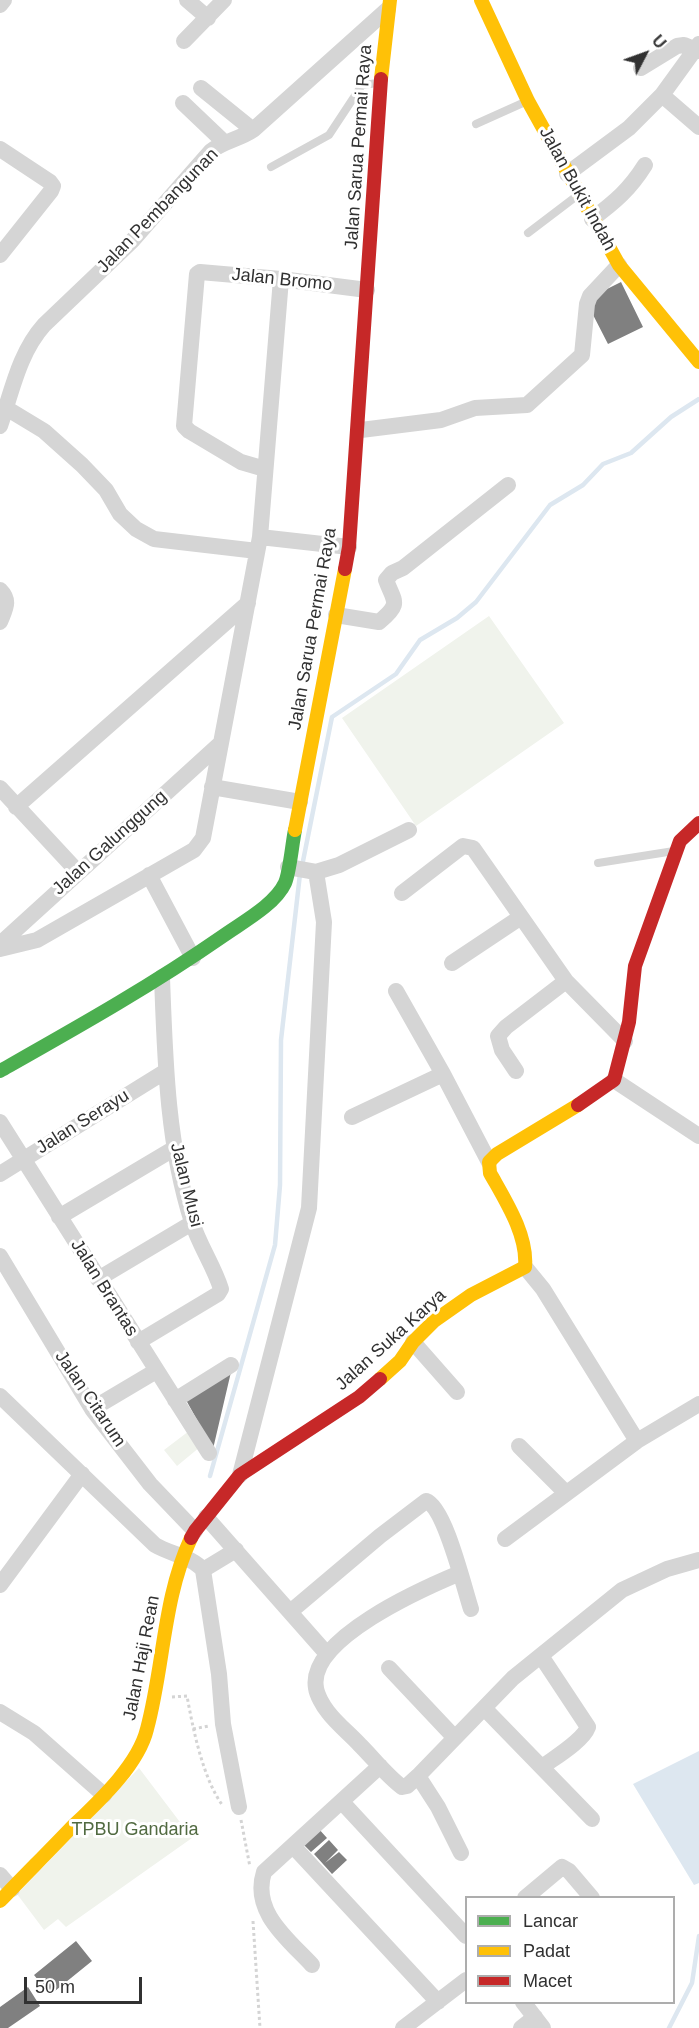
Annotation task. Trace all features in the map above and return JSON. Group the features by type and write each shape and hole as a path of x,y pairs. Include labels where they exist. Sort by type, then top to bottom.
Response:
{"street":[{"path":"0,5 4,0"},
{"path":"187,0 208,18"},
{"path":"184,41 224,0"},
{"name":"Jalan Bukit Indah","path":"481,0 528,101 619,265 699,362"},
{"name":"Jalan Sarua Permai Raya","path":"0,1071 193,958 264,907 277,895 285,883 302,870 300,802 349,547 381,83 389,4"},
{"name":"Jalan Pembangunan","path":"0,426 25,351 32,338 132,241 211,151 253,130 389,4"},
{"path":"641,68 677,46 698,48"},
{"path":"567,174 628,128 662,95 698,48"},
{"path":"201,88 253,130"},
{"path":"662,95 699,127"},
{"path":"183,103 225,144"},
{"path":"0,149 53,186 0,255"},
{"path":"592,219 618,200 645,165"},
{"path":"358,430 441,420 475,408 527,405 582,355 587,304 590,296 619,265"},
{"name":"Jalan Bromo","path":"265,469 241,462 184,426 197,274 200,272 281,279 367,290"},
{"path":"0,949 37,940 194,850 202,838 258,544 281,279"},
{"path":"6,408 44,431 106,490 120,514 136,529 154,539 349,547"},
{"path":"336,615 379,622 394,606 395,601 386,580 388,576 403,568 508,485"},
{"path":"0,590 6,596 7,602 0,622"},
{"path":"16,807 248,603"},
{"name":"Jalan Galunggung","path":"0,944 221,743"},
{"path":"212,787 300,802"},
{"path":"0,788 78,872"},
{"path":"489,1162 496,1154 572,1109 614,1080 625,1041 635,966 680,841 699,823"},
{"path":"240,1475 309,1208 324,922 302,870 339,866 409,830"},
{"path":"402,893 463,846 473,848 566,981 625,1041"},
{"path":"149,875 193,958"},
{"path":"452,963 521,917"},
{"name":"Jalan Musi","path":"138,1342 218,1294 221,1289 192,1223 175,1148 166,1071 162,977"},
{"path":"516,1071 502,1050 498,1036 506,1027 566,981"},
{"path":"396,991 489,1162 490,1173 523,1242 527,1261 525,1267 543,1288 637,1441"},
{"name":"Jalan Serayu","path":"0,1174 166,1071"},
{"path":"351,1117 443,1074"},
{"path":"614,1080 699,1136"},
{"name":"Jalan Brantas","path":"0,1122 209,1453"},
{"path":"59,1217 175,1148"},
{"path":"98,1279 192,1223"},
{"name":"Jalan Citarum","path":"0,1256 92,1409 150,1484 195,1532"},
{"name":"Jalan Suka Karya","path":"206,1517 240,1475 359,1397 400,1360 413,1342 434,1321 471,1295 525,1267"},
{"path":"413,1342 457,1392"},
{"path":"174,1400 231,1365"},
{"path":"92,1409 156,1371"},
{"path":"3,1403 82,1474 155,1545 198,1564 204,1570 235,1813"},
{"path":"505,1539 637,1441 699,1404"},
{"path":"519,1446 566,1493"},
{"path":"0,1585 82,1474"},
{"path":"290,1612 380,1536 426,1501 433,1504 445,1525 471,1609"},
{"path":"206,1517 327,1654"},
{"name":"Jalan Haji Rean","path":"6,1895 104,1795 129,1766 147,1731 166,1620 182,1558 195,1532 206,1517"},
{"path":"204,1570 236,1550"},
{"path":"460,1573 377,1613 359,1625 327,1654 316,1677 316,1688 327,1712 402,1787 407,1786 418,1776 513,1678 622,1590 667,1569 699,1560"},
{"path":"541,1656 588,1727 580,1739 542,1767"},
{"path":"390,1668 455,1738"},
{"path":"485,1708 592,1819"},
{"path":"0,1712 34,1733 104,1795"},
{"path":"312,1965 267,1915 261,1888 264,1872 380,1766"},
{"path":"418,1776 462,1852"},
{"path":"342,1802 465,1935"},
{"path":"293,1846 438,2002"},
{"path":"527,1896 562,1867 569,1871 590,1896"},
{"path":"0,1875 6,1895"},
{"path":"403,2028 465,1981"},
{"path":"521,2028 539,2023 525,2004"}],"lane":[{"path":"271,167 329,135 362,86 381,83"},
{"path":"476,124 528,101"},
{"path":"528,233 579,195"},
{"path":"598,862 676,851"}],"path":[{"path":"153,1698 187,1696 193,1729 202,1759 220,1804 235,1813"}],"green space":[{"path":"489,616 564,723 416,826 342,718"},
{"path":"189,1431 200,1447 177,1466 164,1450"},
{"name":"TPBU Gandaria","path":"139,1768 192,1838 66,1927 58,1919 44,1930 17,1894"}],"shaded area":[{"path":"699,1751 699,1883 694,1885 633,1784"}],"building":[{"path":"621,282 643,327 608,344 589,307 597,294"},
{"path":"231,1372 213,1449 186,1400"},
{"path":"318,1828 327,1838 311,1852 302,1843"},
{"path":"329,1840 338,1850 325,1863 339,1852 347,1860 332,1874 314,1854"},
{"path":"76,1941 92,1961 50,1995 34,1975"},
{"path":"28,1987 40,2006 8,2028 0,2028 0,2007"}],"waterway":[{"path":"302,866 332,717 396,674 420,640 457,618 476,602 550,505 583,485 603,464 631,453 671,417 699,399"},
{"path":"210,1476 275,1245 280,1185 281,1040 300,874"},
{"path":"669,2028 692,1983 699,1936"}],"traffic: fast":[{"path":"0,1071 141,989 266,906 285,883 295,830"}],"traffic: slow":[{"path":"381,79 390,0"},
{"path":"481,0 528,101 619,265 699,362"},
{"path":"295,830 345,569"},
{"path":"380,1379 400,1361 413,1342 434,1321 471,1295 525,1267 525,1255 519,1230 490,1173 489,1162 497,1154 578,1105"},
{"path":"0,1901 104,1796 135,1757 147,1729 169,1608 191,1538"}],"traffic: jam":[{"path":"345,569 349,547 381,79"},
{"path":"578,1105 614,1080 629,1022 635,966 680,841 699,823"},
{"path":"191,1538 240,1475 359,1397 380,1379"}]}
